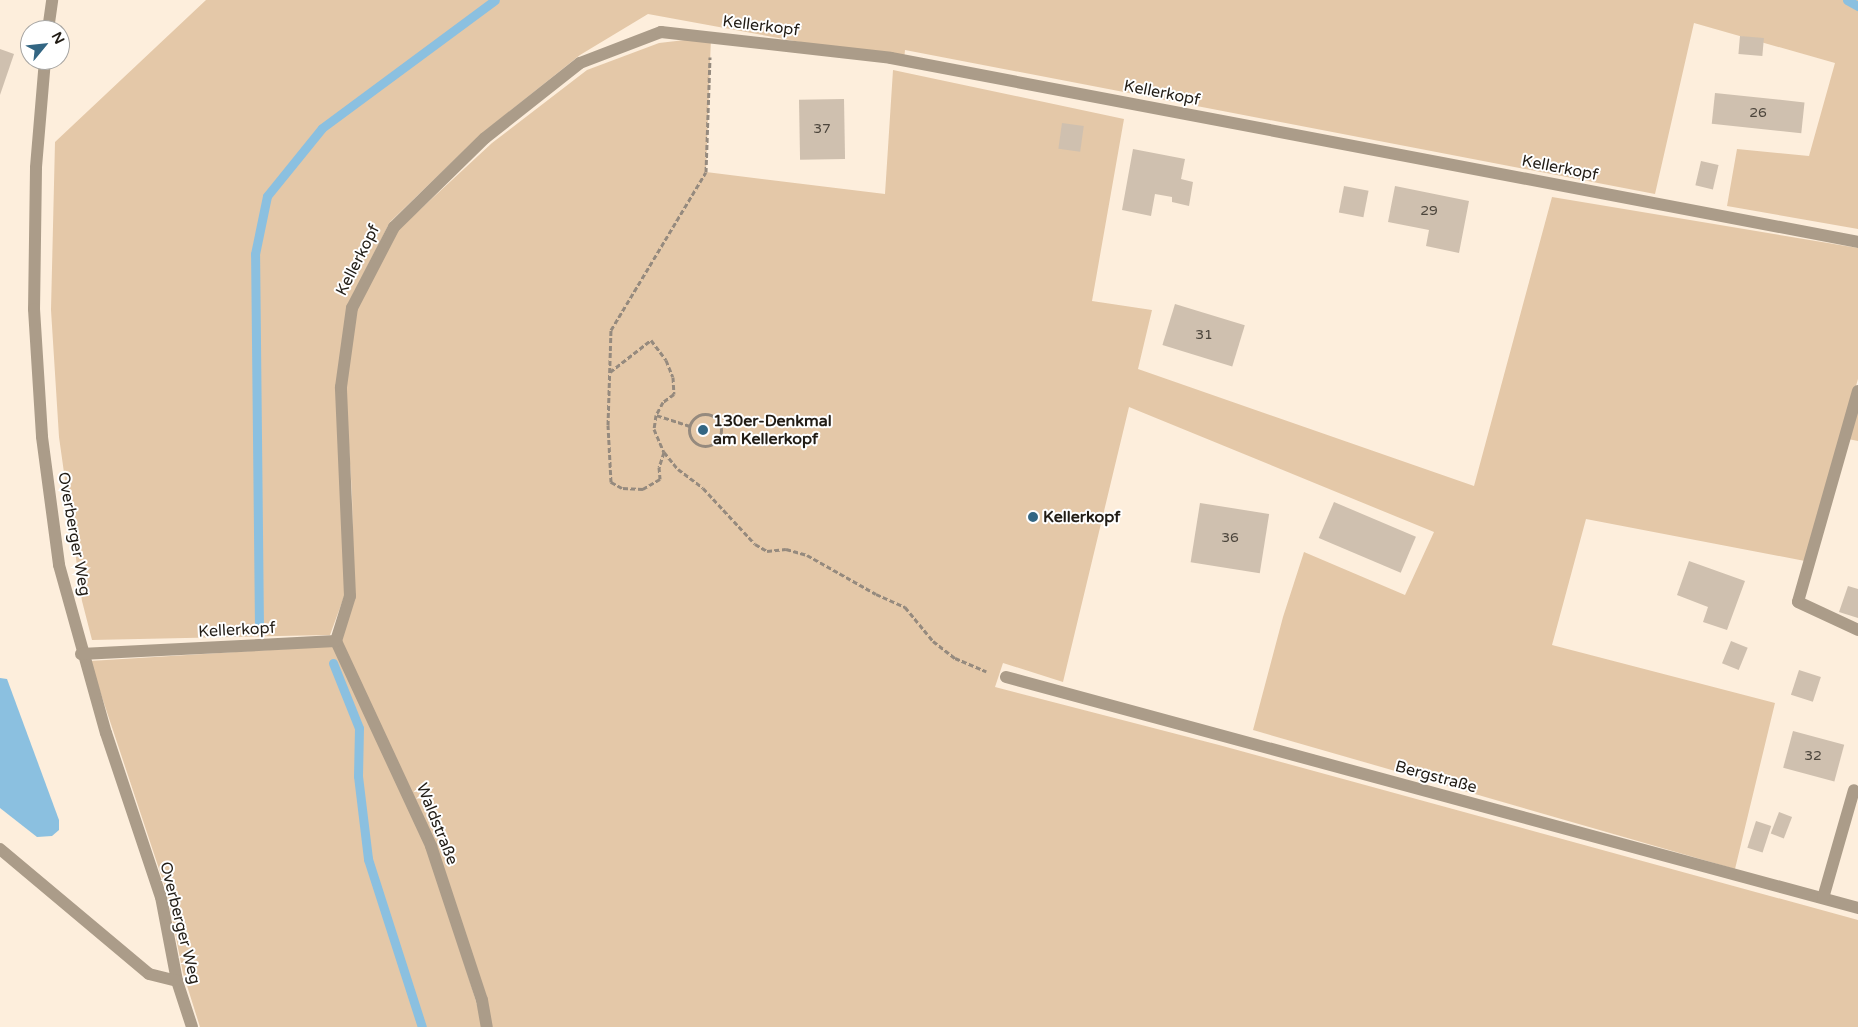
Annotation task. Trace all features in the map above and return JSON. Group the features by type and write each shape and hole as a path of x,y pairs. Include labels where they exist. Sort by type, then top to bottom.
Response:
{"street":[{"path":"49,20 52,0"},
{"name":"Kellerkopf","path":"81,654 336,641 350,596 341,387 349,328 352,308 394,227 485,138 580,63 661,32 892,58 1858,242"},
{"name":"Overberger Weg","path":"44,70 36,168 34,309 42,437 59,565 81,654 160,898 177,981 192,1027"},
{"path":"1858,391 1798,602 1858,630"},
{"name":"Waldstraße","path":"336,641 431,846 482,1000 487,1027"},
{"name":"Bergstraße","path":"1006,677 1858,908"},
{"path":"1823,898 1854,790"},
{"path":"0,849 149,974 177,981"}],"path":[{"path":"664,452 659,467 660,479 643,489 622,488 611,482 608,425 611,330 706,172 711,37"},
{"path":"610,372 651,340 666,360 672,377 674,394 663,402 656,416 654,429 664,452 678,469 703,488 755,544 767,551 786,550 808,554 876,594 906,607 934,641 955,658 1006,677"},
{"path":"699,415 710,415 718,421 720,436 713,444 698,445 690,437 690,426 699,415"},
{"path":"656,416 690,426"}],"shaded area":[{"path":"206,0 1858,0 1858,229 1727,206 1737,149 1809,156 1835,63 1694,23 1655,194 905,50 904,61 648,14 580,55 480,135 390,222 347,306 345,594 330,635 92,640 82,601 59,437 51,310 55,142"},
{"path":"711,37 706,172 885,194 893,70 1124,119 1092,301 1152,310 1138,369 1474,486 1552,197 1858,248 1858,379 1805,561 1586,519 1552,645 1775,703 1735,869 1253,730 1283,617 1304,552 1405,595 1434,532 1129,407 1063,682 1003,663 995,687 1219,745 1858,920 1858,1027 491,1027 435,844 341,643 354,598 352,494 345,386 355,309 398,230 492,143 587,70 659,43"},
{"path":"1858,403 1858,441 1848,439"},
{"path":"334,646 428,847 484,1027 200,1027 183,973 167,893 90,661"}],"water":[{"path":"0,678 7,679 59,820 59,830 52,836 37,837 0,808"}],"building":[{"path":"1740,36 1764,38 1762,56 1738,54"},
{"path":"0,49 14,54 0,95"},
{"path":"1715,93 1805,102 1801,133 1712,124"},
{"path":"844,99 845,159 800,160 799,100"},
{"path":"1062,123 1084,126 1080,152 1058,149"},
{"path":"1133,149 1185,159 1181,179 1193,182 1189,206 1172,202 1172,197 1155,194 1151,216 1122,210"},
{"path":"1701,161 1719,165 1713,189 1695,185"},
{"path":"1344,186 1369,191 1363,217 1339,213"},
{"path":"1395,186 1469,201 1459,253 1426,246 1429,230 1388,222"},
{"path":"1175,304 1245,325 1232,366 1162,345"},
{"path":"1334,502 1416,537 1401,573 1319,538"},
{"path":"1200,503 1269,514 1260,573 1191,562"},
{"path":"1689,561 1745,581 1727,630 1703,622 1708,607 1677,595"},
{"path":"1848,586 1858,589 1858,618 1839,612"},
{"path":"1731,641 1748,648 1739,670 1722,663"},
{"path":"1799,670 1821,677 1813,702 1791,695"},
{"path":"1793,731 1844,745 1834,781 1783,768"},
{"path":"1779,812 1792,817 1784,838 1771,833"},
{"path":"1756,821 1771,826 1763,853 1747,848"}],"waterway":[{"path":"259,628 255,254 267,196 322,128 495,0"},
{"path":"1847,0 1858,6"},
{"path":"333,663 359,728 358,776 368,859 422,1027"}],"place":[{"name":"130er-Denkmal am Kellerkopf","path":"703,430"},
{"name":"Kellerkopf","path":"1033,517"}]}
